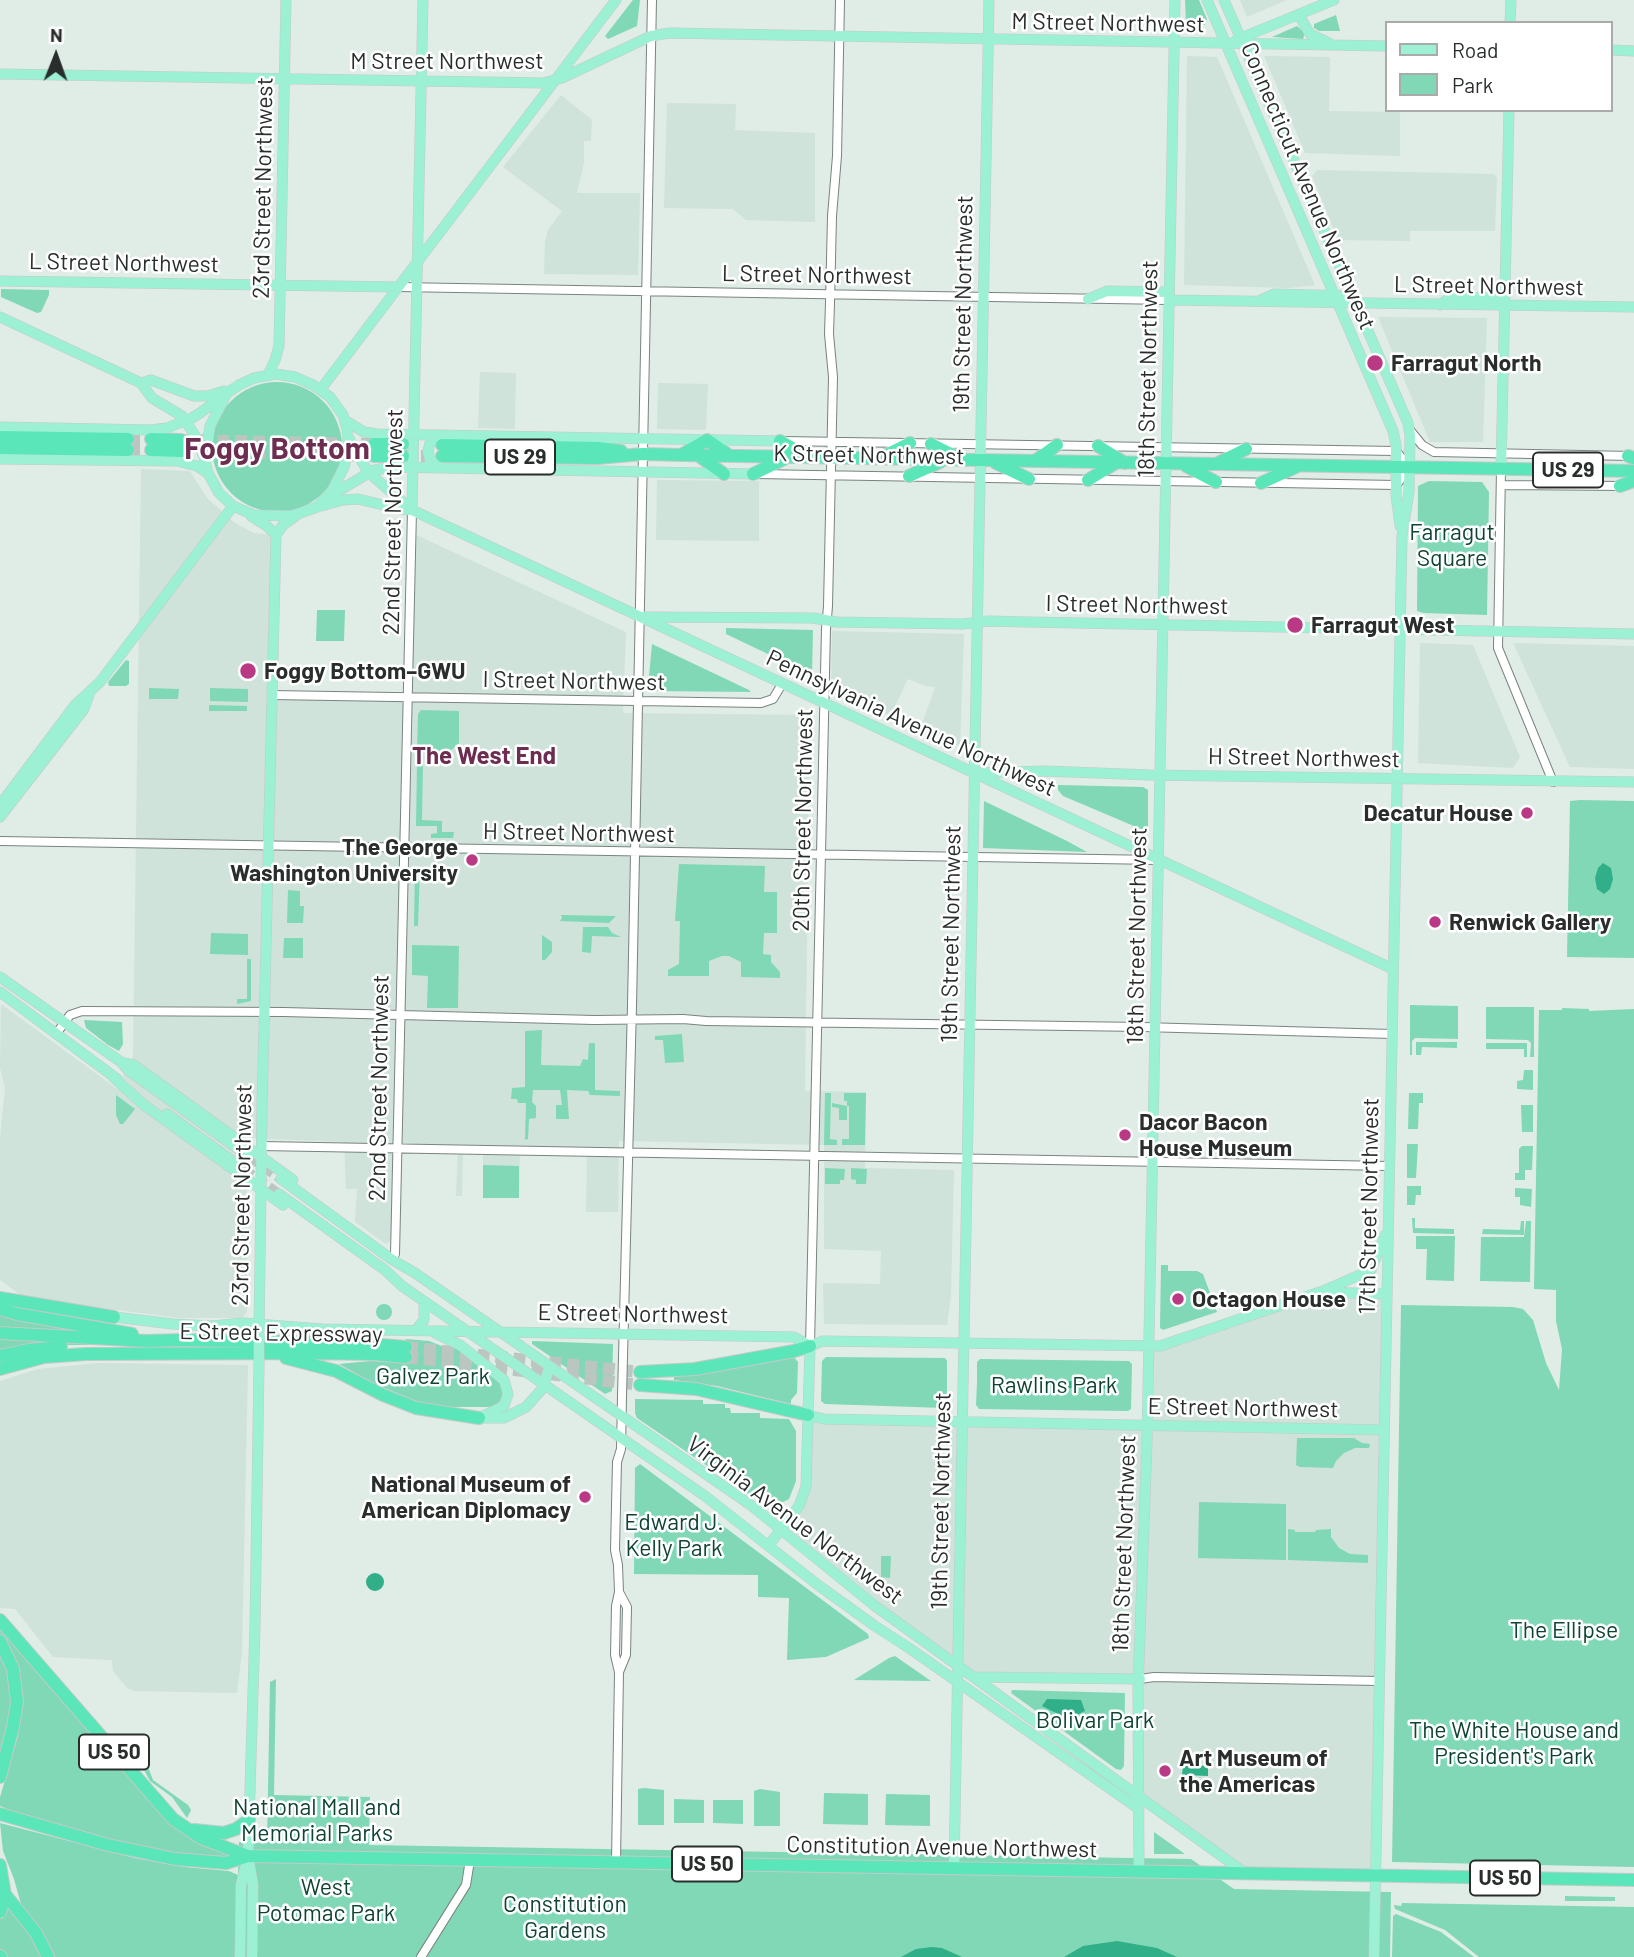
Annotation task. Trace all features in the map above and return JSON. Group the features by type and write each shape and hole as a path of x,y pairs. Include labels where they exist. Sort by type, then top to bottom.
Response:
{"highway":[{"path":"0,437 128,444 0,448"},
{"path":"681,455 707,440 730,456"},
{"path":"780,441 810,457"},
{"path":"877,459 910,443"},
{"path":"931,444 962,460"},
{"path":"151,445 181,445"},
{"path":"1034,462 1057,445"},
{"path":"1088,480 1121,463 1098,446"},
{"path":"1215,464 1246,449"},
{"path":"374,450 403,450"},
{"name":"K Street Northwest","path":"440,451 598,458 643,454 1634,471"},
{"path":"699,455 724,474"},
{"path":"753,474 788,457"},
{"path":"909,476 944,460"},
{"path":"986,461 1029,479"},
{"path":"1183,464 1216,482"},
{"path":"1261,483 1298,465"},
{"path":"1620,486 1634,484"},
{"path":"0,1298 114,1317"},
{"path":"0,1309 111,1330 181,1339"},
{"path":"0,1333 147,1341 181,1339"},
{"name":"E Street Expressway","path":"156,1353 262,1360 406,1352 357,1343 181,1339"},
{"path":"808,1415 640,1378 810,1346"},
{"path":"0,1356 66,1347 107,1347 156,1353"},
{"path":"0,1369 57,1355 156,1353"},
{"path":"262,1360 333,1370 416,1408 479,1418"},
{"name":"Constitution Avenue Northwest","path":"0,1620 157,1802 184,1827 208,1842 248,1856 1634,1880"},
{"path":"0,1641 13,1669 17,1702 0,1777"},
{"name":"Constitution Avenue Northwest","path":"4,1815 108,1844 175,1858 226,1863 248,1856"},
{"path":"184,1827 208,1833 224,1833 249,1820"},
{"path":"0,1865 3,1891 0,1912"},
{"path":"3,1891 36,1933 48,1957"}],"main road":[{"name":"23rd Street Northwest","path":"268,374 279,346 286,0"},
{"name":"22nd Street Northwest","path":"412,510 423,0"},
{"path":"321,389 616,0"},
{"name":"19th Street Northwest","path":"954,1868 979,478 986,461 979,445 989,0"},
{"name":"18th Street Northwest","path":"1139,1872 1140,1679 1175,0"},
{"name":"Connecticut Avenue Northwest","path":"1207,0 1390,424 1403,468"},
{"name":"Connecticut Avenue Northwest","path":"1224,0 1409,429 1403,468"},
{"path":"1242,41 1334,0"},
{"path":"1510,21 1511,0"},
{"path":"1299,15 1310,34 1332,45"},
{"name":"M Street Northwest","path":"0,74 543,83 556,80 651,36 669,33 1226,44 1242,41 1386,46"},
{"path":"1613,50 1634,51"},
{"path":"1501,469 1509,112"},
{"name":"L Street Northwest","path":"0,281 398,287"},
{"name":"L Street Northwest","path":"1088,299 1107,291 1257,302 1336,299 1440,305 1505,302 1634,307"},
{"path":"0,317 141,383 152,398 176,411 186,421 197,440 208,473 230,503 267,526 276,535 283,525 317,508 328,497 344,467 348,437 346,421 330,397 321,389 295,377 268,374 201,397 177,392 151,380 141,383"},
{"path":"0,427 151,430 174,426 186,421 239,385"},
{"path":"205,461 210,426 227,393"},
{"name":"K Street Northwest","path":"346,421 371,433 414,434 440,451 642,472 753,474"},
{"name":"Pennsylvania Avenue Northwest","path":"348,437 368,472 412,510 1393,969"},
{"name":"K Street Northwest","path":"328,497 368,472 387,468 413,468 440,451 643,439 780,441"},
{"path":"0,459 177,461 191,464 208,473"},
{"name":"17th Street Northwest","path":"1402,536 1396,485 1403,468"},
{"name":"17th Street Northwest","path":"1374,1957 1402,536 1409,492 1403,468"},
{"name":"Pennsylvania Avenue Northwest","path":"317,508 343,500 358,499 412,510"},
{"path":"0,817 75,705 91,692 230,503"},
{"path":"248,514 297,516"},
{"name":"23rd Street Northwest","path":"251,1957 253,1885 248,1856 262,1360 259,1329 261,1146 276,535"},
{"name":"I Street Northwest","path":"640,617 1634,634"},
{"path":"0,805 34,767"},
{"name":"H Street Northwest","path":"973,773 1044,771 1634,782"},
{"path":"0,976 121,1062 129,1071 261,1158 395,1254 409,1269"},
{"path":"0,992 113,1077 144,1105 230,1163 261,1189 381,1275 402,1286"},
{"path":"230,1163 234,1166 242,1159 244,1152 241,1147"},
{"name":"Virginia Avenue Northwest","path":"281,1180 782,1529 869,1601 1246,1873"},
{"name":"Virginia Avenue Northwest","path":"279,1194 467,1332 621,1436 769,1545 835,1598 1139,1809"},
{"name":"E Street Northwest","path":"114,1317 182,1325 242,1323 259,1329 794,1337 810,1346 823,1341 1149,1347 1167,1345 1321,1292 1371,1270 1388,1225"},
{"path":"1321,1292 1387,1294"},
{"path":"416,1331 424,1321 424,1301"},
{"path":"430,1331 460,1345 504,1380 508,1394 504,1406 479,1418"},
{"name":"20th Street Northwest","path":"769,1545 799,1506 806,1487 810,1346"},
{"path":"479,1418 504,1418 519,1412 536,1398 545,1384 549,1368"},
{"name":"E Street Northwest","path":"808,1415 824,1419 1384,1430"},
{"path":"973,1677 1140,1679"},
{"name":"23rd Street Northwest","path":"240,1957 241,1885 248,1856"}],"street":[{"path":"616,1862 619,1672 615,1655 616,1606 619,1592 615,1537 624,1333 652,0"},
{"name":"20th Street Northwest","path":"810,1346 833,377 829,334 832,216 837,156 840,0"},
{"name":"L Street Northwest","path":"398,287 1088,299"},
{"path":"1409,429 1422,445 1434,452 1632,457"},
{"name":"K Street Northwest","path":"780,441 1396,451"},
{"path":"1501,469 1499,653 1553,782"},
{"name":"K Street Northwest","path":"753,474 1396,485"},
{"path":"1501,485 1620,486"},
{"name":"22nd Street Northwest","path":"395,1254 412,510"},
{"name":"I Street Northwest","path":"272,695 761,703 773,699 782,684"},
{"name":"H Street Northwest","path":"0,841 1158,860"},
{"path":"56,1034 70,1015 82,1011 631,1018 1392,1034"},
{"path":"261,1146 1389,1166"},
{"path":"1140,1679 1154,1677 1379,1681"},
{"path":"421,1957 466,1885 470,1860"}],"shaded area":[{"path":"1240,0 1287,0 1247,17"},
{"path":"1187,56 1217,57 1315,285 1289,288 1184,285"},
{"path":"1264,56 1330,57 1329,111 1400,112 1400,156 1305,153"},
{"path":"561,95 592,120 591,141 584,141 584,162 577,193 640,193 638,275 544,274 548,230 562,211 503,167"},
{"path":"667,103 736,104 735,130 815,133 815,222 746,220 733,209 664,208"},
{"path":"1317,170 1494,174 1497,178 1495,231 1410,231 1410,241 1338,240 1312,176"},
{"path":"1378,317 1487,318 1483,442 1430,442"},
{"path":"480,372 516,373 515,429 478,428"},
{"path":"658,383 708,384 706,430 657,429"},
{"name":"The George Washington University","path":"141,469 190,471 207,498 235,523 254,533 276,535 272,695 408,698 412,533 626,632 623,713 810,715 805,1091 866,1092 865,1168 954,1170 951,1295 947,1325 824,1324 823,1283 880,1284 881,1251 824,1249 824,1145 619,1141 618,1212 586,1212 587,1153 520,1151 519,1198 483,1198 483,1150 463,1150 462,1196 456,1196 458,1150 397,1148 391,1240 386,1244 355,1222 357,1189 346,1189 344,1142 247,1138 247,1312 242,1318 179,1318 33,1299 19,1294 0,1280 0,1138 5,1088 0,1068 1,1004 116,1088 133,1056"},
{"path":"657,480 759,481 759,541 656,540"},
{"path":"832,631 964,634 960,746 920,730 935,687 908,679 890,716 831,684"},
{"path":"1420,643 1473,645 1520,757 1513,768 1418,763"},
{"path":"1513,643 1634,646 1634,769 1570,767"},
{"path":"1603,863 1611,868 1613,879 1610,889 1604,894 1597,889 1595,878"},
{"path":"1320,1292 1387,1294 1375,1876 1246,1873 1139,1796 1139,1679 973,1677 782,1529 799,1506 808,1415 1147,1426 1149,1347"},
{"path":"98,1363 248,1365 242,1652 237,1693 134,1691 127,1688 113,1671 112,1660 53,1657 15,1609 0,1608 0,1381 38,1369"},
{"path":"999,1380 1042,1381 1042,1388 998,1387"},
{"path":"1069,1381 1111,1382 1112,1389 1068,1388"},
{"path":"375,1573 381,1576 384,1582 381,1588 375,1591 369,1588 366,1582 369,1576"},
{"path":"1047,1699 1081,1700 1085,1711 1068,1719 1042,1706"},
{"path":"1183,1765 1208,1766 1208,1776 1182,1775"},
{"path":"1117,1941 1157,1948 1177,1957 1064,1957 1083,1946"},
{"path":"942,1948 962,1957 901,1957 916,1949"}],"green space":[{"path":"633,0 640,0 637,26 608,39 605,36"},
{"path":"1185,0 1199,0 1207,19 1205,25 1186,24"},
{"path":"1336,15 1340,31 1319,31 1314,28 1314,24"},
{"path":"1297,26 1305,33 1303,39 1272,37"},
{"path":"1,289 49,290 49,295 41,312 37,313 1,297"},
{"path":"277,382 302,387 323,401 337,422 342,447 337,472 323,493 302,507 277,512 252,507 231,493 217,472 212,447 217,422 231,401 252,387"},
{"name":"Farragut Square","path":"1429,481 1482,482 1489,492 1487,615 1417,611 1418,486"},
{"path":"317,610 345,610 344,641 316,641"},
{"path":"726,628 813,630 812,675 726,634"},
{"path":"652,644 751,692 651,691 648,687"},
{"path":"126,660 129,661 129,684 109,686 108,682"},
{"path":"149,688 179,689 178,699 149,699"},
{"path":"210,688 248,689 248,702 210,701"},
{"path":"209,705 247,706 247,711 209,711"},
{"path":"421,710 459,711 459,743 448,753 417,752 418,714"},
{"path":"417,763 423,764 422,820 442,821 442,832 454,832 453,838 431,838 431,834 437,833 437,826 416,826"},
{"path":"1058,785 1143,787 1148,790 1148,832 1063,796"},
{"path":"984,801 1067,841 1087,852 983,848"},
{"path":"1570,801 1634,801 1634,958 1567,957"},
{"path":"679,864 765,866 764,892 777,892 777,933 764,933 763,954 771,955 771,962 780,972 780,978 741,977 741,962 729,956 709,961 709,976 668,976 668,970 679,964 680,921 675,921"},
{"path":"415,867 420,867 418,926 414,926"},
{"path":"288,890 300,891 300,906 304,906 303,923 287,923"},
{"path":"561,915 616,916 609,923 560,921"},
{"path":"583,927 608,927 612,933 621,937 592,936 591,953 582,952"},
{"path":"211,933 248,934 248,955 210,954"},
{"path":"542,935 552,942 552,952 545,960 542,960"},
{"path":"284,938 303,938 303,958 283,958"},
{"path":"412,945 459,946 458,1008 427,1008 428,976 412,975"},
{"path":"247,959 251,959 251,1001 237,1004 237,999 247,999"},
{"path":"1410,1005 1458,1006 1458,1039 1415,1038 1410,1055"},
{"path":"1486,1007 1534,1007 1534,1057 1530,1057 1531,1043 1528,1040 1486,1039"},
{"name":"The White House and President's Park","path":"1562,1008 1589,1011 1634,1009 1634,1867 1392,1862 1401,1305 1523,1309 1533,1320 1546,1363 1559,1390 1562,1349 1556,1321 1556,1290 1534,1289 1539,1010"},
{"path":"84,1020 122,1022 123,1044 119,1051 86,1028"},
{"path":"542,1030 541,1065 580,1066 583,1059 588,1060 589,1043 595,1043 595,1090 620,1091 620,1096 590,1095 588,1091 567,1090 569,1119 556,1119 556,1105 562,1105 560,1090 533,1090 532,1102 536,1106 536,1118 529,1119 528,1139 525,1140 526,1103 511,1099 512,1088 525,1087 525,1031"},
{"path":"682,1034 684,1062 665,1063 663,1040 655,1040 655,1036"},
{"path":"1416,1042 1457,1042 1457,1048 1422,1047 1421,1055 1416,1055"},
{"path":"1486,1043 1527,1043 1527,1057 1524,1057 1524,1049 1486,1049"},
{"path":"1524,1070 1533,1070 1533,1090 1517,1089 1517,1081 1523,1080"},
{"path":"825,1093 831,1093 830,1139 837,1140 837,1145 824,1145"},
{"path":"844,1093 866,1093 865,1145 842,1145 842,1139 849,1139 849,1106 847,1101 844,1101"},
{"path":"1409,1093 1423,1093 1423,1103 1419,1103 1418,1129 1408,1129"},
{"path":"116,1095 135,1109 123,1124 120,1124 116,1115"},
{"path":"832,1103 847,1106 847,1120 839,1120 839,1108 832,1107"},
{"path":"1521,1105 1533,1105 1533,1132 1522,1132"},
{"path":"1407,1144 1418,1144 1416,1178 1407,1178"},
{"path":"1522,1146 1533,1146 1532,1170 1525,1170 1525,1180 1515,1180 1515,1173 1519,1173 1519,1149"},
{"path":"483,1165 519,1166 519,1198 483,1198"},
{"path":"825,1168 845,1169 844,1180 840,1180 840,1184 825,1184"},
{"path":"851,1168 867,1169 866,1184 856,1184 856,1180 851,1179"},
{"path":"1407,1186 1421,1186 1421,1195 1416,1195 1415,1205 1407,1205"},
{"path":"1515,1188 1532,1189 1531,1207 1520,1205 1520,1197 1515,1197"},
{"path":"1412,1218 1415,1218 1415,1228 1454,1229 1454,1234 1413,1233"},
{"path":"1521,1221 1524,1221 1524,1235 1482,1234 1483,1229 1520,1230"},
{"path":"1526,1221 1531,1221 1530,1282 1480,1281 1481,1237 1524,1237"},
{"path":"1416,1236 1455,1236 1454,1281 1426,1280 1427,1249 1416,1249"},
{"path":"1161,1265 1168,1265 1168,1271 1197,1271 1203,1274 1217,1312 1163,1330 1160,1328"},
{"path":"381,1304 387,1304 392,1312 390,1318 381,1320 376,1315 376,1309"},
{"path":"0,1313 98,1333 0,1329"},
{"path":"0,1337 113,1345 60,1345 0,1351"},
{"name":"Galvez Park","path":"406,1339 429,1341 452,1350 454,1347 458,1349 498,1381 503,1389 503,1398 495,1406 489,1407 436,1407 375,1384 339,1364 370,1361 406,1363"},
{"path":"532,1341 613,1344 612,1391 605,1394 532,1344"},
{"path":"793,1356 798,1362 797,1393 791,1404 717,1386 674,1380 674,1376"},
{"name":"Rawlins Park","path":"826,1357 945,1358 947,1405 944,1408 825,1404 821,1401 822,1361"},
{"name":"Rawlins Park","path":"980,1359 1129,1361 1132,1364 1131,1409 979,1409 976,1405 977,1362"},
{"path":"635,1399 703,1400 703,1404 725,1404 725,1408 730,1408 731,1413 760,1413 760,1418 789,1419 796,1431 796,1481 789,1499 781,1503 763,1504 637,1418"},
{"path":"1297,1438 1354,1438 1370,1444 1369,1448 1355,1448 1344,1453 1333,1468 1300,1467 1296,1465"},
{"name":"Edward J. Kelly Park","path":"640,1464 868,1634 869,1638 826,1657 787,1660 789,1598 758,1597 758,1575 634,1574 635,1468"},
{"path":"1199,1502 1286,1504 1286,1560 1198,1558"},
{"path":"1288,1529 1295,1532 1315,1532 1331,1529 1331,1537 1339,1548 1350,1554 1368,1555 1368,1563 1288,1560"},
{"path":"881,1556 891,1556 890,1578 881,1577"},
{"path":"0,1627 162,1815 186,1836 207,1847 225,1847 233,1861 205,1862 8,1816 5,1808 0,1806 0,1797 18,1736 20,1716 9,1645 0,1634"},
{"path":"0,1645 7,1662 14,1702 0,1761"},
{"path":"895,1656 931,1681 854,1680 889,1658"},
{"path":"276,1679 274,1795 370,1797 369,1845 1191,1859 1234,1889 1391,1892 1390,1957 0,1957 0,1918 8,1907 22,1908 3,1851 0,1823 135,1858 229,1871 238,1875 239,1842 267,1843 270,1682"},
{"name":"Bolivar Park","path":"1012,1690 1125,1693 1124,1766 1121,1770 1116,1769 1011,1693"},
{"path":"145,1759 153,1780 188,1805 191,1810 187,1818 172,1797 150,1781 143,1768"},
{"path":"638,1789 664,1790 664,1825 638,1825"},
{"path":"760,1789 780,1792 780,1826 754,1826 754,1791"},
{"path":"824,1793 868,1794 868,1825 823,1824"},
{"path":"886,1794 930,1795 930,1826 885,1825"},
{"path":"674,1799 704,1800 704,1823 674,1823"},
{"path":"713,1800 743,1800 743,1824 713,1823"},
{"path":"1154,1832 1185,1854 1154,1854"},
{"path":"1565,1896 1615,1897 1615,1901 1565,1901"},
{"path":"1402,1903 1634,1907 1634,1957 1479,1957 1445,1930 1395,1909 1394,1905 1401,1906"},
{"path":"1396,1914 1441,1932 1474,1957 1392,1957 1393,1916"}],"tunnel":[{"path":"128,439 151,439"},
{"path":"181,440 374,444"},
{"path":"128,450 151,450"},
{"path":"181,451 374,456"},
{"path":"403,456 442,456"},
{"path":"240,1150 281,1179"},
{"path":"232,1161 279,1194"},
{"path":"406,1347 640,1372"},
{"path":"406,1357 640,1385"}],"place":[{"name":"Farragut North","path":"1375,363"},
{"name":"Farragut West","path":"1295,625"},
{"name":"Foggy Bottom–GWU","path":"248,671"},
{"name":"Decatur House","path":"1527,813"},
{"name":"The George Washington University","path":"472,860"},
{"name":"Renwick Gallery","path":"1435,922"},
{"name":"Dacor Bacon House Museum","path":"1125,1135"},
{"name":"Octagon House","path":"1178,1299"},
{"name":"National Museum of American Diplomacy","path":"585,1497"},
{"name":"Art Museum of the Americas","path":"1165,1771"}],"district":[{"name":"Foggy Bottom","path":"277,449"},
{"name":"The West End","path":"484,756"}],"park label":[{"name":"The Ellipse","path":"1564,1630"},
{"name":"National Mall and Memorial Parks","path":"317,1820"},
{"name":"West Potomac Park","path":"326,1900"},
{"name":"Constitution Gardens","path":"565,1917"}]}
